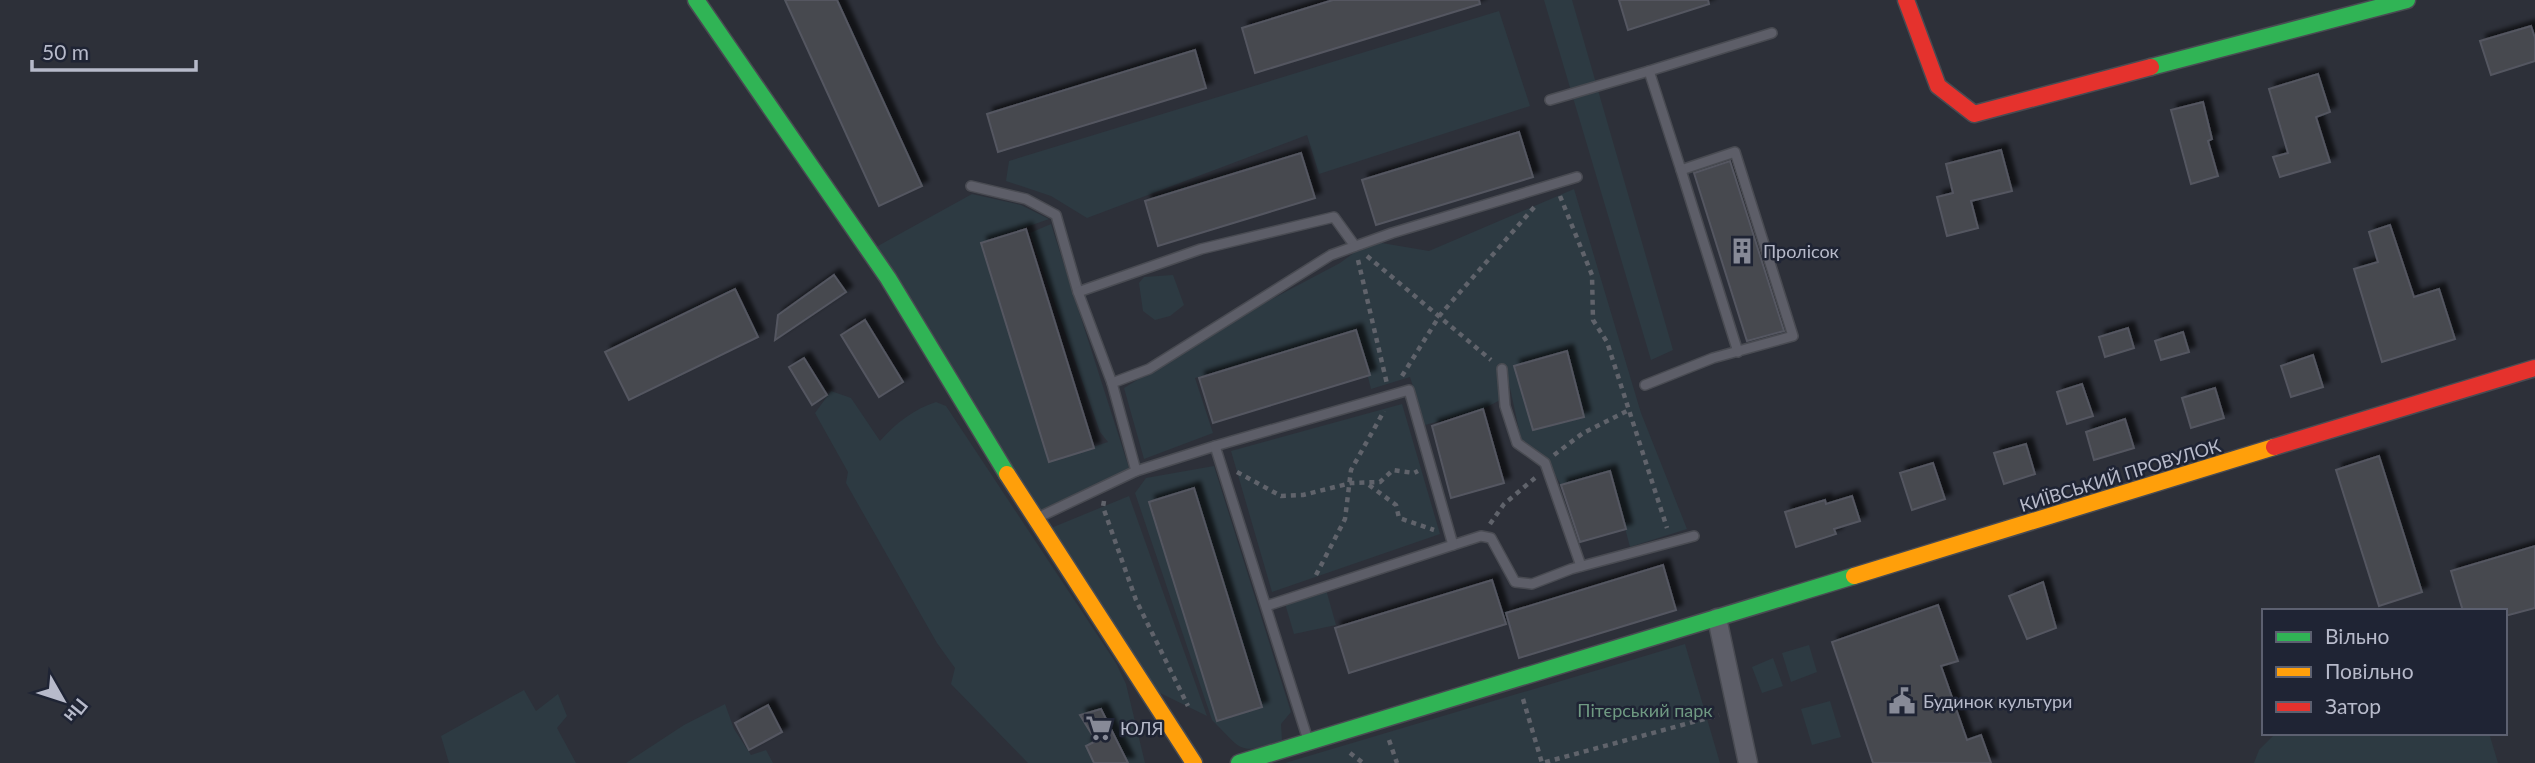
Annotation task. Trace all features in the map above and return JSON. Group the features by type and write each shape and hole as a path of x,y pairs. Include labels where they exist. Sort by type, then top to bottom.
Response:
{"street":[{"path":"696,0 888,278 1034,519 1194,763"},
{"path":"1906,0 1938,86 1974,114 2407,0"},
{"name":"КИЇВСЬКИЙ ПРОВУЛОК","path":"1239,763 2535,368"},
{"path":"1717,618 1748,763"}],"lane":[{"path":"1550,100 1772,33"},
{"path":"1649,71 1738,352"},
{"path":"1645,385 1713,358 1793,335 1735,152 1681,170"},
{"path":"1112,383 1149,369 1331,255 1577,177"},
{"path":"971,186 1026,199 1056,215 1078,292 1112,383 1136,471"},
{"path":"1078,292 1201,249 1334,217 1355,246"},
{"path":"1502,369 1505,406 1517,443 1545,463 1581,566"},
{"path":"1034,519 1136,471 1409,390 1453,545"},
{"path":"1215,446 1309,742"},
{"path":"1266,606 1481,536 1491,538 1515,582 1532,584 1581,566 1694,536"}],"path":[{"path":"1314,590 1317,573 1345,519 1351,470 1390,395 1440,315 1555,184 1592,275 1593,320 1607,342 1660,502 1670,542"},
{"path":"1355,246 1502,369"},
{"path":"1355,246 1390,395"},
{"path":"1223,470 1260,482 1281,496 1303,495 1351,483 1368,485 1380,482 1393,470 1414,473 1430,464"},
{"path":"1109,484 1103,507 1132,589 1188,706"},
{"path":"1368,485 1396,505 1399,518 1412,524 1423,524 1453,545"},
{"path":"1518,678 1542,763 1706,716 1737,712"},
{"path":"1387,733 1397,763"}],"green space":[{"path":"1544,0 1572,0 1673,350 1651,360"},
{"path":"1499,11 1530,106 1319,174 1307,135 1087,218 1051,196 1006,181 1009,161"},
{"path":"1574,189 1641,413 1687,529 1630,547 1610,471 1561,485 1545,458 1521,439 1507,374 1503,370 1504,398 1483,409 1425,425 1410,377 1371,389 1356,330 1195,378 1213,433 1144,459 1124,388 1253,309 1340,263 1370,241 1429,251"},
{"path":"972,194 1021,205 1049,219 981,243 1049,461 1108,442 1100,432 1030,233 1051,224 1129,468 1039,511 876,247"},
{"path":"1173,275 1184,305 1170,316 1155,320 1143,311 1139,283 1144,277"},
{"path":"831,391 851,398 880,441 899,423 920,409 936,402 946,406 1116,663 1126,684 1145,763 1028,763 951,684 955,668 937,643 846,483 848,472 815,413"},
{"path":"1402,404 1440,534 1272,592 1231,451"},
{"path":"1214,466 1291,712 1281,724 1282,740 1257,748 1248,749 1236,744 1212,720 1135,493 1146,478"},
{"path":"1129,496 1207,716 1158,692 1051,528"},
{"path":"1325,586 1336,625 1294,634 1284,600"},
{"name":"Пітєрський парк","path":"1685,644 1720,763 1285,763"},
{"path":"1809,645 1817,672 1791,682 1782,653"},
{"path":"1773,658 1783,686 1762,693 1752,667"},
{"path":"524,690 536,711 558,694 567,716 557,728 576,763 449,763 441,736"},
{"path":"1830,701 1841,737 1812,745 1801,709"},
{"path":"725,704 734,729 751,755 766,750 773,763 626,763 684,725"},
{"path":"2274,735 2490,735 2498,763 2254,763 2259,750"}],"building":[{"path":"785,0 837,0 922,186 879,206"},
{"path":"1333,0 1479,0 1480,4 1255,73 1242,28"},
{"path":"1619,0 1708,0 1709,4 1628,30"},
{"path":"2531,26 2535,38 2535,61 2491,75 2480,41"},
{"path":"1195,50 1206,88 998,152 987,114"},
{"path":"2318,74 2330,112 2316,117 2330,162 2280,177 2273,157 2288,153 2269,89"},
{"path":"2203,102 2212,139 2208,141 2218,176 2191,184 2171,110"},
{"path":"1519,132 1533,177 1376,225 1362,180"},
{"path":"2001,150 2012,191 1971,201 1978,228 1947,236 1937,197 1953,193 1946,164"},
{"path":"1301,153 1315,198 1158,246 1145,201"},
{"name":"Пролісок","path":"1730,161 1784,331 1747,341 1694,173"},
{"path":"2390,225 2414,297 2439,289 2455,339 2382,362 2354,269 2378,262 2369,232"},
{"path":"1026,229 1094,448 1049,462 981,243"},
{"path":"834,275 846,292 775,340 778,315"},
{"path":"735,289 758,337 629,400 605,352"},
{"path":"865,320 903,382 879,397 841,335"},
{"path":"2128,328 2134,348 2105,357 2099,337"},
{"path":"1356,330 1370,375 1213,423 1199,378"},
{"path":"2183,332 2189,352 2161,360 2155,341"},
{"path":"1567,351 1584,417 1533,430 1514,366"},
{"path":"2313,355 2323,387 2291,397 2281,366"},
{"path":"804,358 827,395 812,405 789,367"},
{"path":"2082,384 2093,416 2067,424 2057,392"},
{"path":"2215,388 2224,418 2191,428 2182,398"},
{"path":"1483,409 1504,483 1451,498 1432,426"},
{"path":"2125,419 2134,448 2094,460 2086,432"},
{"path":"2026,444 2035,474 2004,484 1994,453"},
{"path":"2379,456 2422,592 2379,606 2336,470"},
{"path":"1933,463 1945,499 1912,510 1900,473"},
{"path":"1610,471 1626,529 1580,542 1561,485"},
{"path":"1194,488 1262,707 1217,721 1149,502"},
{"path":"1852,496 1860,521 1834,529 1836,534 1796,547 1785,512 1825,500 1826,504"},
{"path":"2535,546 2535,608 2507,615 2507,609 2462,609 2451,571"},
{"path":"1663,565 1676,610 1519,658 1506,613"},
{"path":"1492,580 1506,624 1349,673 1335,628"},
{"path":"2043,582 2056,628 2027,639 2009,596"},
{"name":"Будинок культури","path":"1938,605 1958,661 1941,666 1967,740 1981,735 1991,763 1873,763 1832,642"},
{"path":"768,705 782,732 749,750 735,723"},
{"name":"ЮЛЯ","path":"1101,709 1128,763 1094,763 1086,746 1096,741 1080,715"}],"traffic: fast":[{"path":"696,0 888,278 1007,474"},
{"path":"2151,67 2407,0"},
{"path":"1239,763 1854,576"}],"traffic: slow":[{"path":"1854,576 2274,447"},
{"path":"1007,474 1194,763"}],"traffic: jam":[{"path":"1906,0 1938,86 1974,114 2151,67"},
{"path":"2274,447 2535,368"}],"place":[{"name":"Пролісок","path":"1742,251"},
{"name":"Будинок культури","path":"1902,701"},
{"name":"ЮЛЯ","path":"1099,728"}]}
